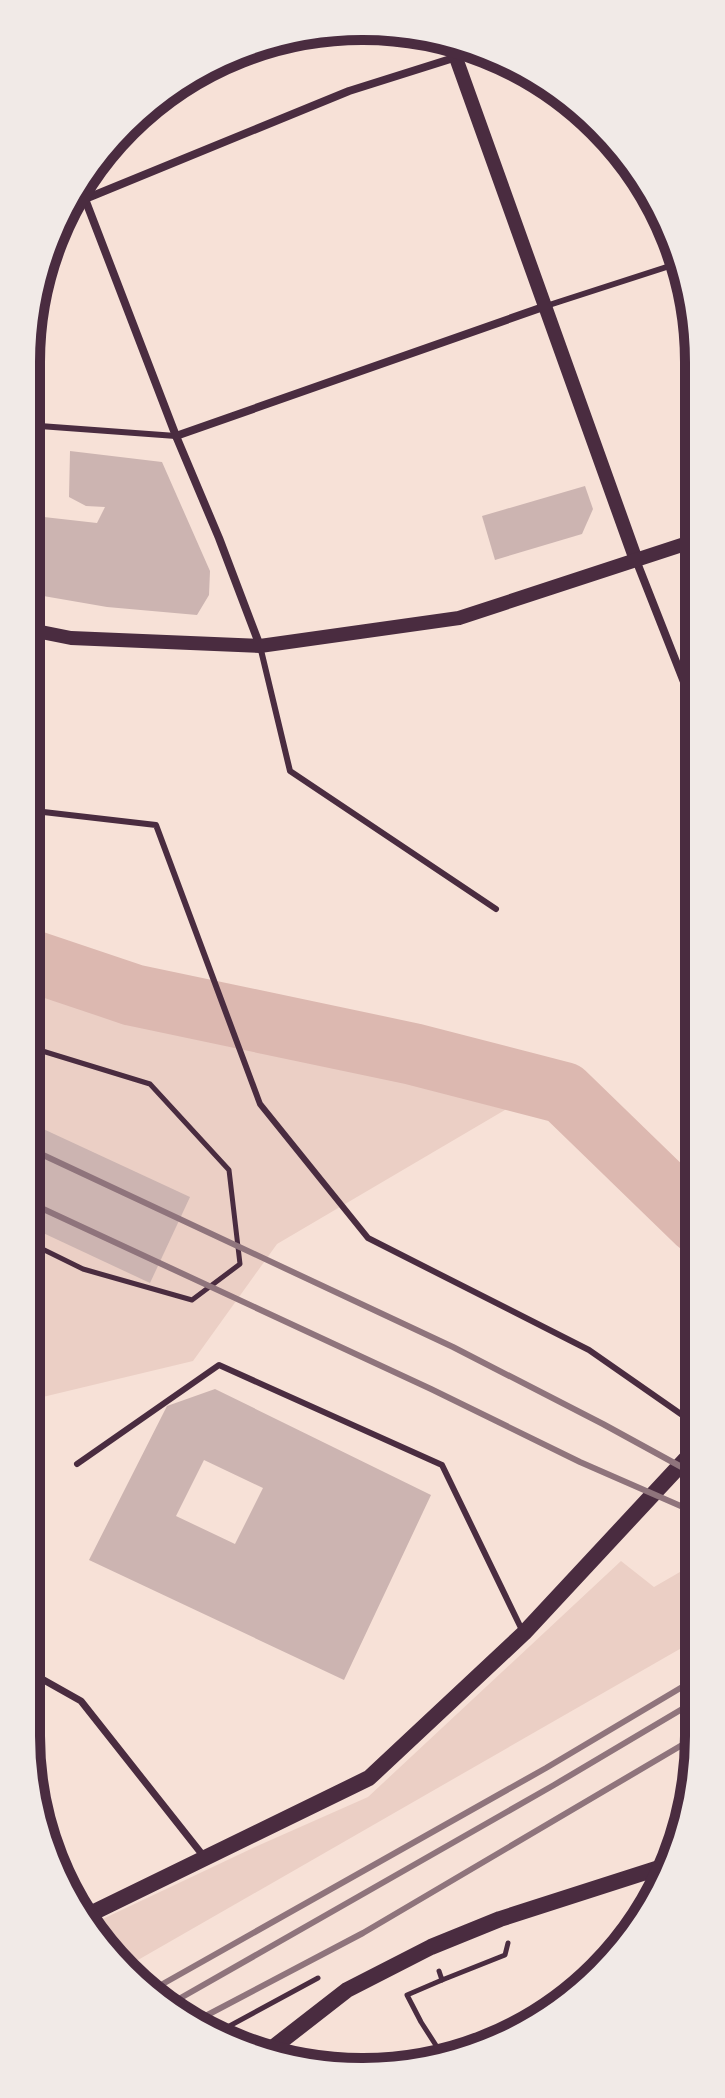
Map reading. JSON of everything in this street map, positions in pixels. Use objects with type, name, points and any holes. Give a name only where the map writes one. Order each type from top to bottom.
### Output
[{"type":"main road","points":[[93,1913],[369,1778],[524,1633],[685,1460]]},
{"type":"main road","points":[[275,2046],[347,1990],[431,1947],[500,1919],[656,1869]]},
{"type":"street","points":[[454,53],[636,560],[685,685]]},
{"type":"street","points":[[260,646],[85,199],[349,91],[462,56]]},
{"type":"street","points":[[176,436],[546,306]]},
{"type":"street","points":[[40,632],[71,638],[260,646],[459,618],[685,544]]},
{"type":"street","points":[[40,1678],[81,1701],[205,1858]]},
{"type":"lane","points":[[546,306],[670,266]]},
{"type":"lane","points":[[40,426],[176,436]]},
{"type":"lane","points":[[260,646],[290,771],[496,909]]},
{"type":"lane","points":[[40,812],[156,825],[260,1104],[368,1238],[589,1350],[685,1417]]},
{"type":"lane","points":[[77,1464],[219,1365],[442,1465],[524,1633]]},
{"type":"path","points":[[40,1050],[150,1084],[229,1170],[240,1264],[192,1300],[83,1269],[40,1248]]},
{"type":"path","points":[[431,1947],[442,1980]]},
{"type":"path","points":[[438,2049],[407,1995],[505,1955]]},
{"type":"shaded area","points":[[40,981],[192,1029],[522,1100],[277,1244],[193,1361],[40,1398]]},
{"type":"shaded area","points":[[621,1561],[654,1587],[685,1569],[685,1646],[133,1963],[99,1921],[368,1797]]},
{"type":"building","points":[[70,451],[162,462],[210,571],[209,595],[197,615],[107,607],[40,595],[40,517],[97,523],[105,507],[86,506],[69,497]]},
{"type":"building","points":[[585,486],[593,509],[582,534],[495,560],[482,516]]},
{"type":"building","points":[[40,1127],[190,1197],[150,1283],[40,1232]]},
{"type":"building","points":[[215,1389],[431,1495],[344,1680],[89,1560],[167,1406]],"holes":[[[204,1460],[263,1488],[235,1544],[176,1516]]]},
{"type":"waterway","points":[[40,964],[133,995],[413,1054],[564,1093],[685,1210]]},
{"type":"railway","points":[[40,1154],[453,1347],[685,1469]]},
{"type":"railway","points":[[40,1207],[431,1389],[580,1462],[685,1508]]},
{"type":"railway","points":[[160,1986],[546,1768],[685,1685]]},
{"type":"railway","points":[[177,2000],[685,1707]]},
{"type":"railway","points":[[204,2017],[363,1933],[685,1743]]}]
